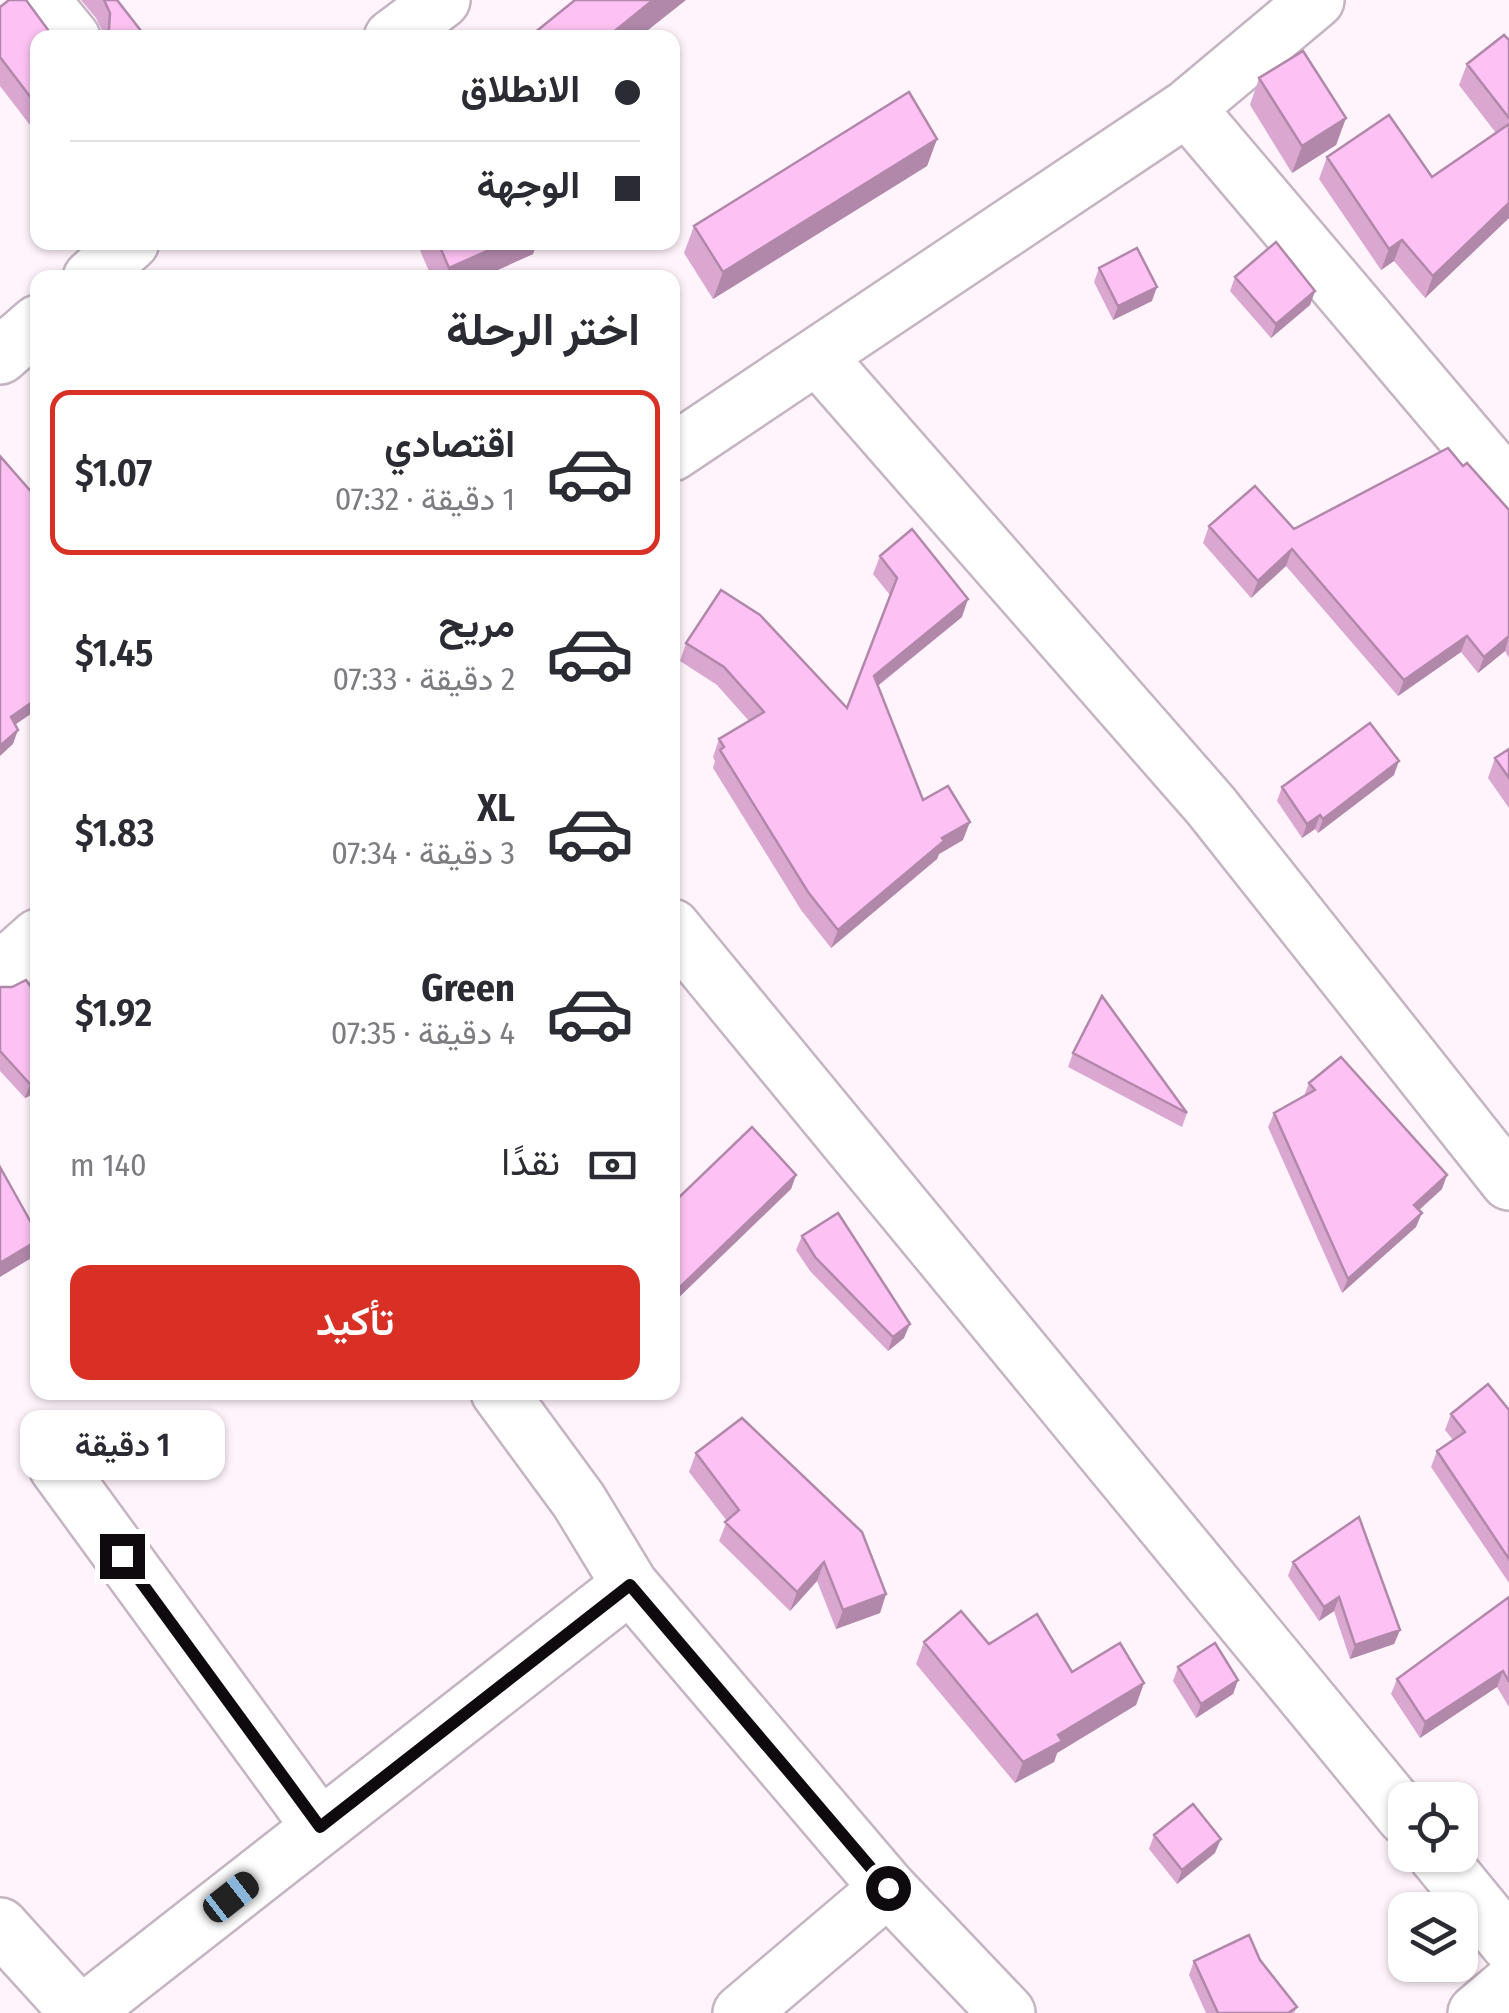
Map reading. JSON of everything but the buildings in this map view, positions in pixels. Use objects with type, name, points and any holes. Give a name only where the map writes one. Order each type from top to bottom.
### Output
[{"type":"street","points":[[40,0],[65,30]]},
{"type":"street","points":[[403,30],[442,0]]},
{"type":"street","points":[[680,448],[1188,108],[1289,8]]},
{"type":"street","points":[[1188,108],[1509,488]]},
{"type":"street","points":[[0,356],[30,330]]},
{"type":"street","points":[[817,356],[1211,806],[1509,1182]]},
{"type":"street","points":[[680,940],[1388,1796]]},
{"type":"street","points":[[0,971],[30,944]]},
{"type":"street","points":[[505,1400],[579,1501],[630,1585],[888,1888],[1007,2013]]},
{"type":"street","points":[[57,1467],[320,1827]]},
{"type":"street","points":[[0,1926],[81,2013],[630,1585]]},
{"type":"street","points":[[1450,1872],[1509,1944]]},
{"type":"street","points":[[742,2013],[888,1888]]},
{"type":"street","points":[[1476,2013],[1509,1985]]},
{"type":"route","points":[[122,1556],[320,1827],[630,1585],[888,1888]]}]
